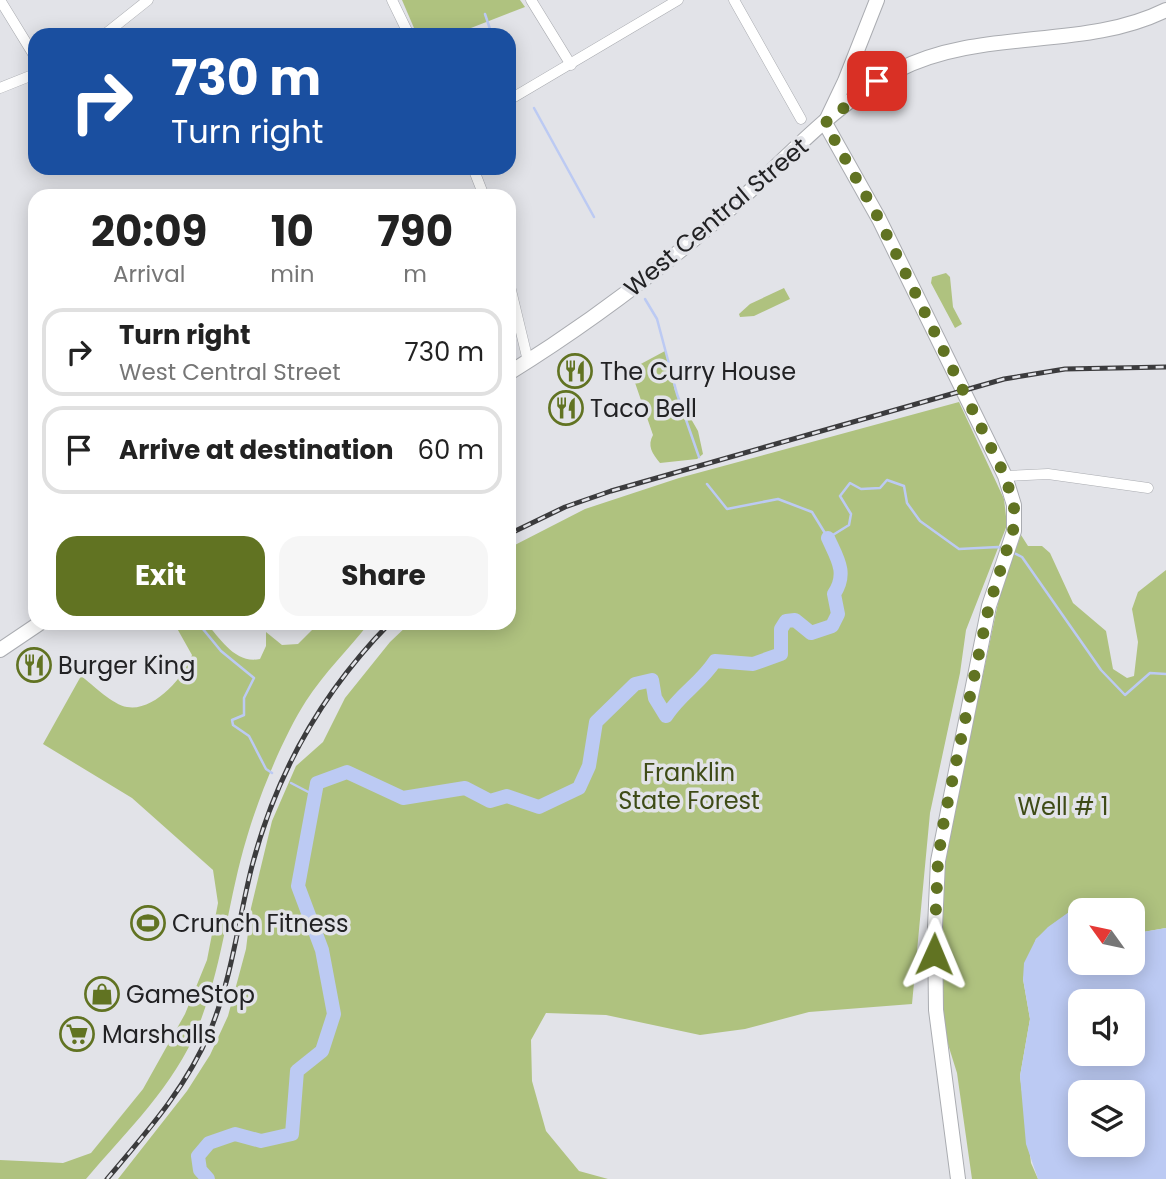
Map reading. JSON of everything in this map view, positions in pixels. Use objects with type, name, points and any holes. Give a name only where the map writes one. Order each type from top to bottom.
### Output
[{"type":"street","points":[[0,0],[28,46]]},
{"type":"street","points":[[113,28],[148,0]]},
{"type":"street","points":[[392,0],[406,28]]},
{"type":"street","points":[[531,0],[571,65]]},
{"type":"street","points":[[516,96],[678,0]]},
{"type":"street","points":[[734,0],[801,118]]},
{"type":"street","points":[[877,0],[855,59],[825,123],[879,219],[1005,476],[1015,516],[1008,549],[989,606],[938,860],[934,941],[936,1010],[958,1179]]},
{"type":"street","name":"West Central Street","points":[[516,368],[659,270],[825,123],[884,77],[920,59],[951,50],[1105,29],[1149,19],[1166,10]]},
{"type":"street","points":[[855,59],[863,73],[884,77]]},
{"type":"street","points":[[0,88],[28,77]]},
{"type":"street","points":[[516,311],[528,360]]},
{"type":"street","points":[[1005,476],[1048,474],[1148,488]]},
{"type":"street","points":[[0,638],[28,628]]},
{"type":"street","points":[[0,650],[30,630]]},
{"type":"green space","points":[[402,0],[520,0],[525,7],[471,28],[414,28]]},
{"type":"green space","points":[[946,273],[950,277],[953,307],[962,324],[955,328],[931,283],[932,277]]},
{"type":"green space","points":[[784,288],[790,299],[754,316],[740,317],[739,314],[750,304]]},
{"type":"green space","points":[[665,351],[675,391],[698,431],[703,454],[697,459],[660,463],[651,449],[653,435],[632,374],[637,366]]},
{"type":"green space","name":"Franklin State Forest","points":[[959,402],[1004,499],[1007,525],[966,630],[960,673],[930,813],[912,1004],[809,1012],[745,1029],[700,1035],[606,1015],[546,1013],[531,1040],[532,1081],[546,1131],[579,1171],[608,1179],[118,1179],[187,1091],[210,1055],[228,1016],[246,949],[251,908],[272,821],[296,766],[323,742],[345,698],[403,630],[516,630],[516,544],[585,509],[679,478]]},
{"type":"green space","name":"Well # 1","points":[[1021,535],[1028,546],[1042,546],[1050,553],[1073,603],[1106,631],[1113,669],[1127,678],[1134,676],[1138,642],[1132,609],[1138,592],[1166,570],[1166,928],[1145,932],[1145,898],[1068,898],[1068,913],[1036,939],[1023,979],[1030,1019],[1020,1076],[1031,1163],[1038,1179],[972,1179],[957,1073],[942,1025],[940,928],[945,856],[1002,584]]},
{"type":"green space","points":[[178,630],[212,630],[229,649],[251,660],[260,659],[266,646],[266,632],[282,645],[298,644],[312,630],[363,630],[306,701],[272,767],[240,860],[207,1004],[176,1069],[148,1107],[86,1179],[0,1179],[0,1160],[63,1163],[91,1153],[143,1089],[185,1014],[207,960],[218,903],[213,870],[132,798],[43,744],[81,676],[109,699],[127,707],[137,707],[166,692],[182,674],[192,655]]},
{"type":"water","points":[[1068,913],[1068,975],[1145,975],[1145,932],[1166,928],[1166,1179],[1038,1179],[1026,1144],[1020,1076],[1030,1019],[1023,979],[1024,963],[1036,939]]},
{"type":"waterway","points":[[485,14],[490,28]]},
{"type":"waterway","points":[[534,108],[594,217]]},
{"type":"waterway","points":[[645,299],[657,319],[677,394],[699,457]]},
{"type":"waterway","points":[[707,484],[727,509],[778,499],[812,512],[828,538],[849,525],[851,514],[840,496],[850,483],[861,489],[880,488],[887,480],[904,486],[907,503],[920,521],[959,549],[1004,549]]},
{"type":"waterway","points":[[208,1179],[200,1170],[198,1156],[209,1143],[235,1134],[261,1141],[292,1134],[297,1071],[322,1051],[334,1014],[322,950],[298,886],[317,783],[347,772],[403,798],[465,788],[490,801],[507,796],[539,807],[579,788],[589,766],[596,722],[635,684],[652,680],[655,698],[666,716],[715,661],[753,664],[781,654],[781,629],[786,621],[795,620],[811,633],[832,626],[838,614],[834,594],[841,572],[828,538]]},
{"type":"waterway","points":[[1014,553],[1022,557],[1101,670],[1125,695],[1150,673],[1166,674]]},
{"type":"waterway","points":[[204,630],[221,651],[254,678],[244,698],[244,715],[232,720],[233,725],[249,736],[266,769],[272,773]]},
{"type":"waterway","points":[[291,783],[314,795]]},
{"type":"railway","points":[[516,531],[565,507],[611,491],[1004,379],[1065,369],[1166,367]]},
{"type":"railway","points":[[107,1179],[164,1109],[201,1052],[224,991],[252,866],[274,799],[323,706],[384,630]]},
{"type":"place","name":"The Curry House","points":[[575,371]]},
{"type":"place","name":"Taco Bell","points":[[566,408]]},
{"type":"place","name":"Burger King","points":[[34,665]]},
{"type":"place","name":"Crunch Fitness","points":[[148,923]]},
{"type":"place","name":"GameStop","points":[[102,994]]},
{"type":"place","name":"Marshalls","points":[[77,1034]]},
{"type":"route","points":[[877,81],[825,123],[879,219],[1005,476],[1014,501],[1015,516],[1012,537],[989,606],[965,732],[944,820],[938,860],[934,954]]}]
